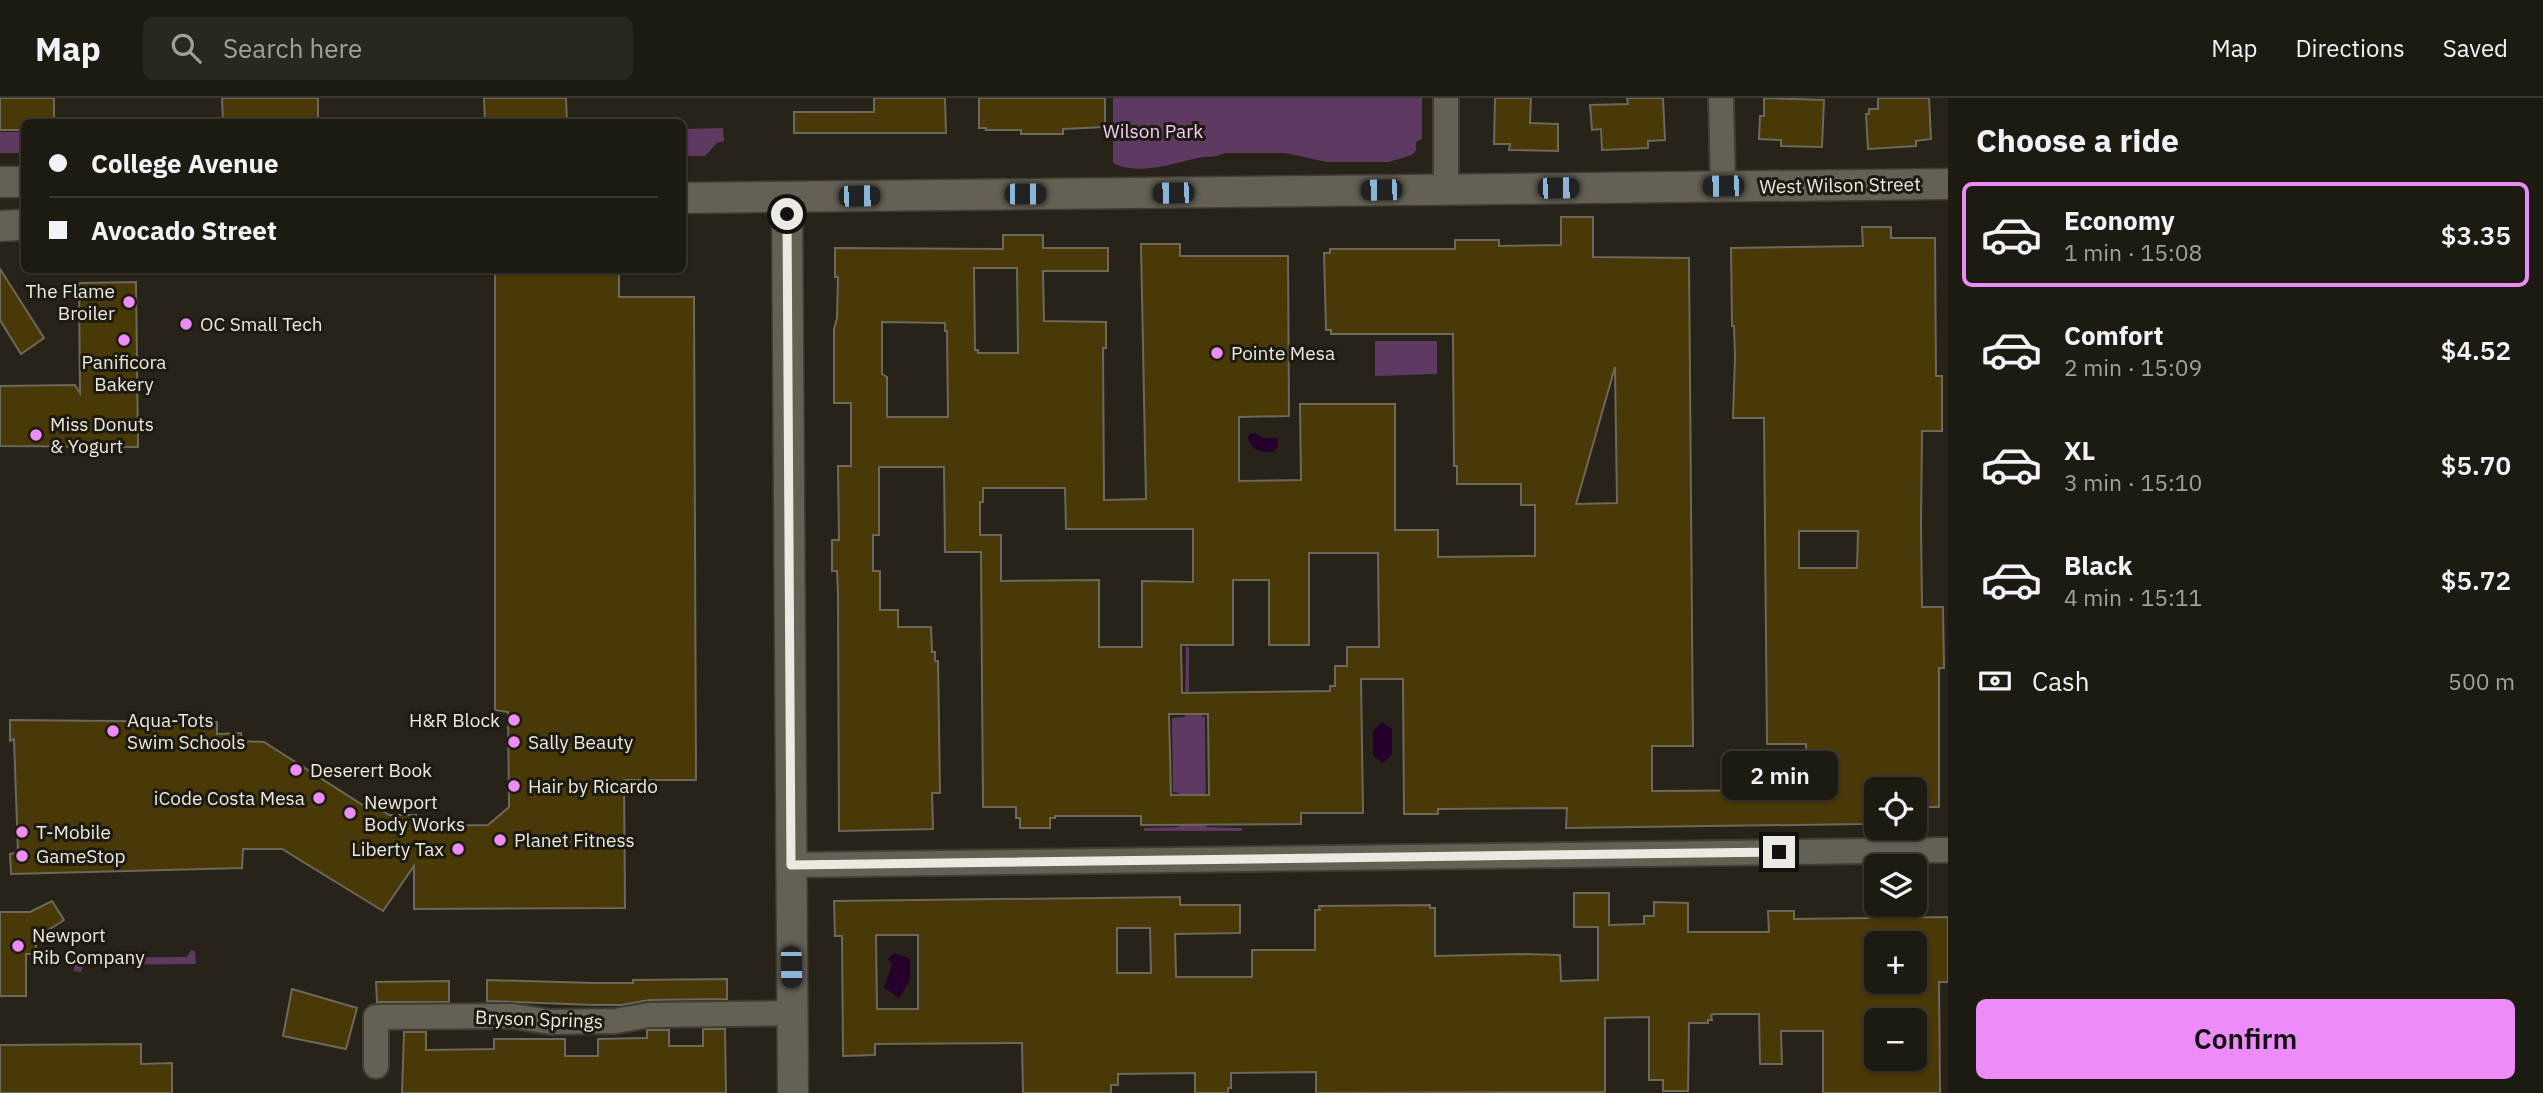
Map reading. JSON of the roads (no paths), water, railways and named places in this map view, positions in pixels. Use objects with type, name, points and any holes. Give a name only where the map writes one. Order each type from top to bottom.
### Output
[{"type":"street","points":[[1446,98],[1446,189]]},
{"type":"street","points":[[1721,98],[1723,186]]},
{"type":"street","points":[[0,182],[21,182]]},
{"type":"street","name":"West Wilson Street","points":[[686,198],[1948,184]]},
{"type":"street","points":[[787,197],[793,1093]]},
{"type":"street","points":[[0,226],[21,225]]},
{"type":"street","points":[[791,865],[1948,850]]},
{"type":"street","name":"Bryson Springs","points":[[376,1066],[376,1017],[512,1016],[551,1022],[616,1021],[649,1015],[792,1013]]},
{"type":"place","name":"The Flame Broiler","points":[[129,302]]},
{"type":"place","name":"OC Small Tech","points":[[186,324]]},
{"type":"place","name":"Panificora Bakery","points":[[124,340]]},
{"type":"place","name":"Pointe Mesa","points":[[1217,353]]},
{"type":"place","name":"Miss Donuts & Yogurt","points":[[36,435]]},
{"type":"place","name":"H&R Block","points":[[514,720]]},
{"type":"place","name":"Aqua-Tots Swim Schools","points":[[113,731]]},
{"type":"place","name":"Sally Beauty","points":[[514,742]]},
{"type":"place","name":"Deserert Book","points":[[296,770]]},
{"type":"place","name":"Hair by Ricardo","points":[[514,786]]},
{"type":"place","name":"iCode Costa Mesa","points":[[319,798]]},
{"type":"place","name":"Newport Body Works","points":[[350,813]]},
{"type":"place","name":"T-Mobile","points":[[22,832]]},
{"type":"place","name":"Planet Fitness","points":[[500,840]]},
{"type":"place","name":"Liberty Tax","points":[[458,849]]},
{"type":"place","name":"GameStop","points":[[22,856]]},
{"type":"place","name":"Newport Rib Company","points":[[18,946]]},
{"type":"park label","name":"Wilson Park","points":[[1153,131]]}]
